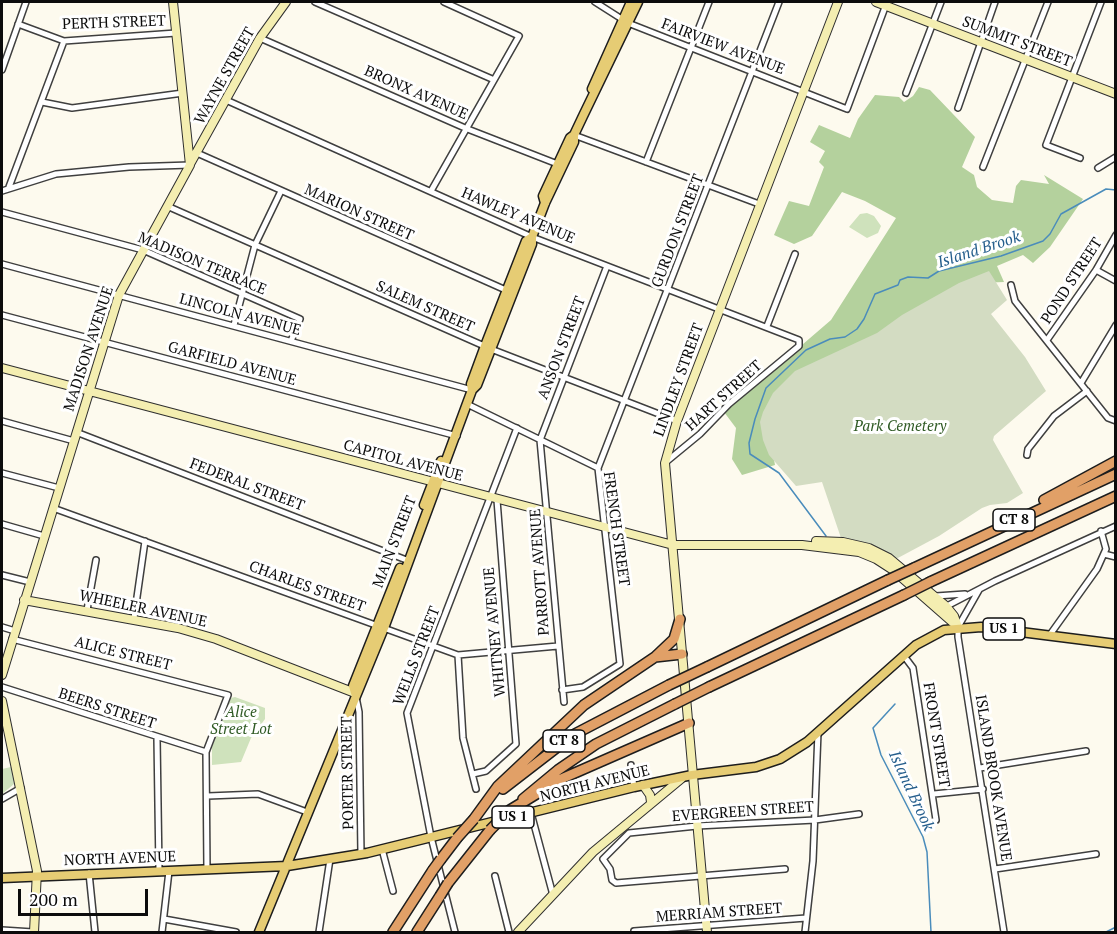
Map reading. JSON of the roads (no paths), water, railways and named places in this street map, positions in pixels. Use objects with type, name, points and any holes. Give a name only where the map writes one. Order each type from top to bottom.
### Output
[{"type":"highway","points":[[1017,518],[1041,501],[1116,461]]},
{"type":"highway","name":"CT 8","points":[[391,933],[441,859],[474,819],[510,783],[560,744],[601,719],[669,685],[1017,518],[1116,474]]},
{"type":"highway","name":"CT 8","points":[[417,933],[448,883],[490,830],[546,779],[583,752],[709,687],[1116,496]]},
{"type":"highway","points":[[474,819],[498,786],[578,710],[655,657],[675,639],[680,619]]},
{"type":"highway","points":[[655,657],[682,654]]},
{"type":"highway","points":[[510,810],[561,779],[689,723]]},
{"type":"main road","points":[[173,2],[190,165]]},
{"type":"main road","name":"WAYNE STREET","points":[[190,165],[260,38],[286,2]]},
{"type":"main road","name":"MAIN STREET","points":[[259,933],[355,693],[353,686],[381,626],[472,390],[477,385],[488,347],[532,244],[532,237],[545,203],[543,196],[560,166],[570,138],[574,135],[582,116],[581,113],[625,22],[631,2]]},
{"type":"main road","name":"MAIN STREET","points":[[625,22],[638,2]]},
{"type":"main road","name":"LINDLEY STREET","points":[[706,929],[665,463],[677,421],[802,90],[838,2]]},
{"type":"main road","name":"SUMMIT STREET","points":[[876,2],[886,3],[1116,94]]},
{"type":"main road","name":"MADISON AVENUE","points":[[2,675],[119,295],[190,165]]},
{"type":"main road","name":"CAPITOL AVENUE","points":[[2,368],[673,545],[802,545],[839,548],[876,559],[893,570],[954,616],[958,627]]},
{"type":"main road","name":"CAPITOL AVENUE","points":[[802,545],[812,541],[843,542],[869,548],[890,558],[932,595],[942,609]]},
{"type":"main road","name":"WHEELER AVENUE","points":[[24,600],[134,618],[216,639],[355,693]]},
{"type":"main road","name":"NORTH AVENUE","points":[[2,878],[287,866],[361,854],[639,786],[692,775],[764,765],[795,751],[904,656],[931,636],[958,627],[998,628],[1116,644]]},
{"type":"main road","points":[[2,701],[38,876],[34,933]]},
{"type":"main road","points":[[518,933],[593,852],[681,778]]},
{"type":"main road","points":[[639,786],[650,795],[651,802]]},
{"type":"street","points":[[2,70],[26,2]]},
{"type":"street","points":[[315,2],[492,79]]},
{"type":"street","points":[[431,191],[492,79],[519,36],[444,2]]},
{"type":"street","name":"FAIRVIEW AVENUE","points":[[595,2],[625,22],[847,109],[886,3]]},
{"type":"street","points":[[646,162],[709,2]]},
{"type":"street","name":"GURDON STREET","points":[[598,468],[779,2]]},
{"type":"street","points":[[906,93],[941,2]]},
{"type":"street","points":[[958,108],[979,41],[995,2]]},
{"type":"street","points":[[983,167],[1048,2]]},
{"type":"street","points":[[1080,158],[1046,145],[1101,2]]},
{"type":"street","name":"PERTH STREET","points":[[18,24],[64,40],[176,33]]},
{"type":"street","name":"BRONX AVENUE","points":[[260,38],[465,128],[560,166]]},
{"type":"street","points":[[9,187],[64,40]]},
{"type":"street","points":[[42,102],[72,108],[183,93]]},
{"type":"street","name":"HAWLEY AVENUE","points":[[226,100],[532,237],[767,326],[799,340],[799,346]]},
{"type":"street","points":[[574,135],[759,204]]},
{"type":"street","name":"MARION STREET","points":[[197,153],[510,292]]},
{"type":"street","points":[[1098,168],[1116,157]]},
{"type":"street","points":[[2,191],[9,187],[65,173],[129,167],[190,165]]},
{"type":"street","points":[[234,325],[255,245],[281,191]]},
{"type":"street","name":"SALEM STREET","points":[[167,206],[488,347],[677,421]]},
{"type":"street","name":"MADISON TERRACE","points":[[2,212],[143,250],[300,319],[291,341]]},
{"type":"street","name":"POND STREET","points":[[1047,340],[1096,270],[1116,235]]},
{"type":"street","points":[[767,326],[795,254]]},
{"type":"street","name":"LINCOLN AVENUE","points":[[2,264],[472,390]]},
{"type":"street","name":"ANSON STREET","points":[[540,440],[607,266]]},
{"type":"street","points":[[1096,270],[1116,281]]},
{"type":"street","points":[[1011,285],[1015,301],[1108,418],[1116,421]]},
{"type":"street","name":"GARFIELD AVENUE","points":[[2,315],[454,436]]},
{"type":"street","points":[[1081,383],[1116,325]]},
{"type":"street","name":"HART STREET","points":[[665,463],[700,434],[729,404],[799,346]]},
{"type":"street","points":[[1027,455],[1028,449],[1054,416],[1087,391]]},
{"type":"street","name":"FRENCH STREET","points":[[467,404],[598,468],[620,664],[583,687],[562,690]]},
{"type":"street","points":[[2,421],[74,441]]},
{"type":"street","name":"WELLS STREET","points":[[455,933],[431,837],[407,713],[485,512],[494,499],[517,428]]},
{"type":"street","name":"FEDERAL STREET","points":[[76,432],[406,560]]},
{"type":"street","name":"PARROTT AVENUE","points":[[540,440],[564,702]]},
{"type":"street","points":[[2,473],[59,488]]},
{"type":"street","name":"WHITNEY AVENUE","points":[[473,774],[486,771],[516,744],[498,518],[494,499]]},
{"type":"street","name":"CHARLES STREET","points":[[53,508],[458,655],[558,646]]},
{"type":"street","points":[[485,512],[498,518]]},
{"type":"street","points":[[2,524],[44,536]]},
{"type":"street","points":[[942,609],[1116,525]]},
{"type":"street","points":[[1049,636],[1097,569],[1106,545],[1101,531]]},
{"type":"street","points":[[134,618],[145,541]]},
{"type":"street","points":[[1104,554],[1116,557]]},
{"type":"street","points":[[87,610],[96,560]]},
{"type":"street","points":[[2,575],[30,582]]},
{"type":"street","points":[[932,595],[951,597],[978,590]]},
{"type":"street","points":[[958,627],[978,590]]},
{"type":"street","name":"ALICE STREET","points":[[2,627],[13,635],[228,695],[206,752]]},
{"type":"street","name":"ISLAND BROOK AVENUE","points":[[958,627],[1004,933]]},
{"type":"street","points":[[458,655],[464,738],[476,789]]},
{"type":"street","name":"FRONT STREET","points":[[904,656],[913,668],[934,794],[936,820]]},
{"type":"street","name":"BEERS STREET","points":[[2,687],[206,752]]},
{"type":"street","name":"PORTER STREET","points":[[355,693],[359,712],[361,854]]},
{"type":"street","points":[[805,933],[815,820],[818,732]]},
{"type":"street","points":[[157,738],[159,871]]},
{"type":"street","points":[[980,768],[1086,751]]},
{"type":"street","points":[[206,752],[207,870]]},
{"type":"street","points":[[631,765],[639,786]]},
{"type":"street","points":[[2,799],[21,788]]},
{"type":"street","points":[[934,794],[983,789]]},
{"type":"street","points":[[208,796],[258,794],[307,812]]},
{"type":"street","points":[[531,813],[553,895]]},
{"type":"street","name":"EVERGREEN STREET","points":[[701,876],[613,882],[603,858],[629,833],[697,826],[815,820],[859,814]]},
{"type":"street","points":[[382,849],[393,891]]},
{"type":"street","points":[[994,869],[1096,854]]},
{"type":"street","points":[[319,933],[330,859]]},
{"type":"street","points":[[701,876],[785,869]]},
{"type":"street","points":[[162,933],[170,871]]},
{"type":"street","points":[[89,873],[95,933]]},
{"type":"street","points":[[495,876],[509,933]]},
{"type":"street","name":"MERRIAM STREET","points":[[634,931],[706,929],[806,918]]},
{"type":"street","points":[[164,919],[236,933]]},
{"type":"street","points":[[2,930],[34,933]]},
{"type":"waterway","name":"Island Brook","points":[[826,536],[779,473],[750,454],[749,443],[766,388],[806,350],[830,339],[845,337],[857,329],[875,294],[898,285],[900,280],[908,277],[928,278],[939,271],[1001,256],[1043,241],[1050,234],[1061,214],[1106,189],[1116,190]]},
{"type":"waterway","name":"Island Brook","points":[[895,704],[873,728],[881,755],[923,837],[927,852],[931,932]]},
{"type":"waterway","points":[[1106,932],[1116,927]]},
{"type":"park label","name":"Park Cemetery","points":[[900,427]]},
{"type":"park label","name":"Alice Street Lot","points":[[241,722]]}]
